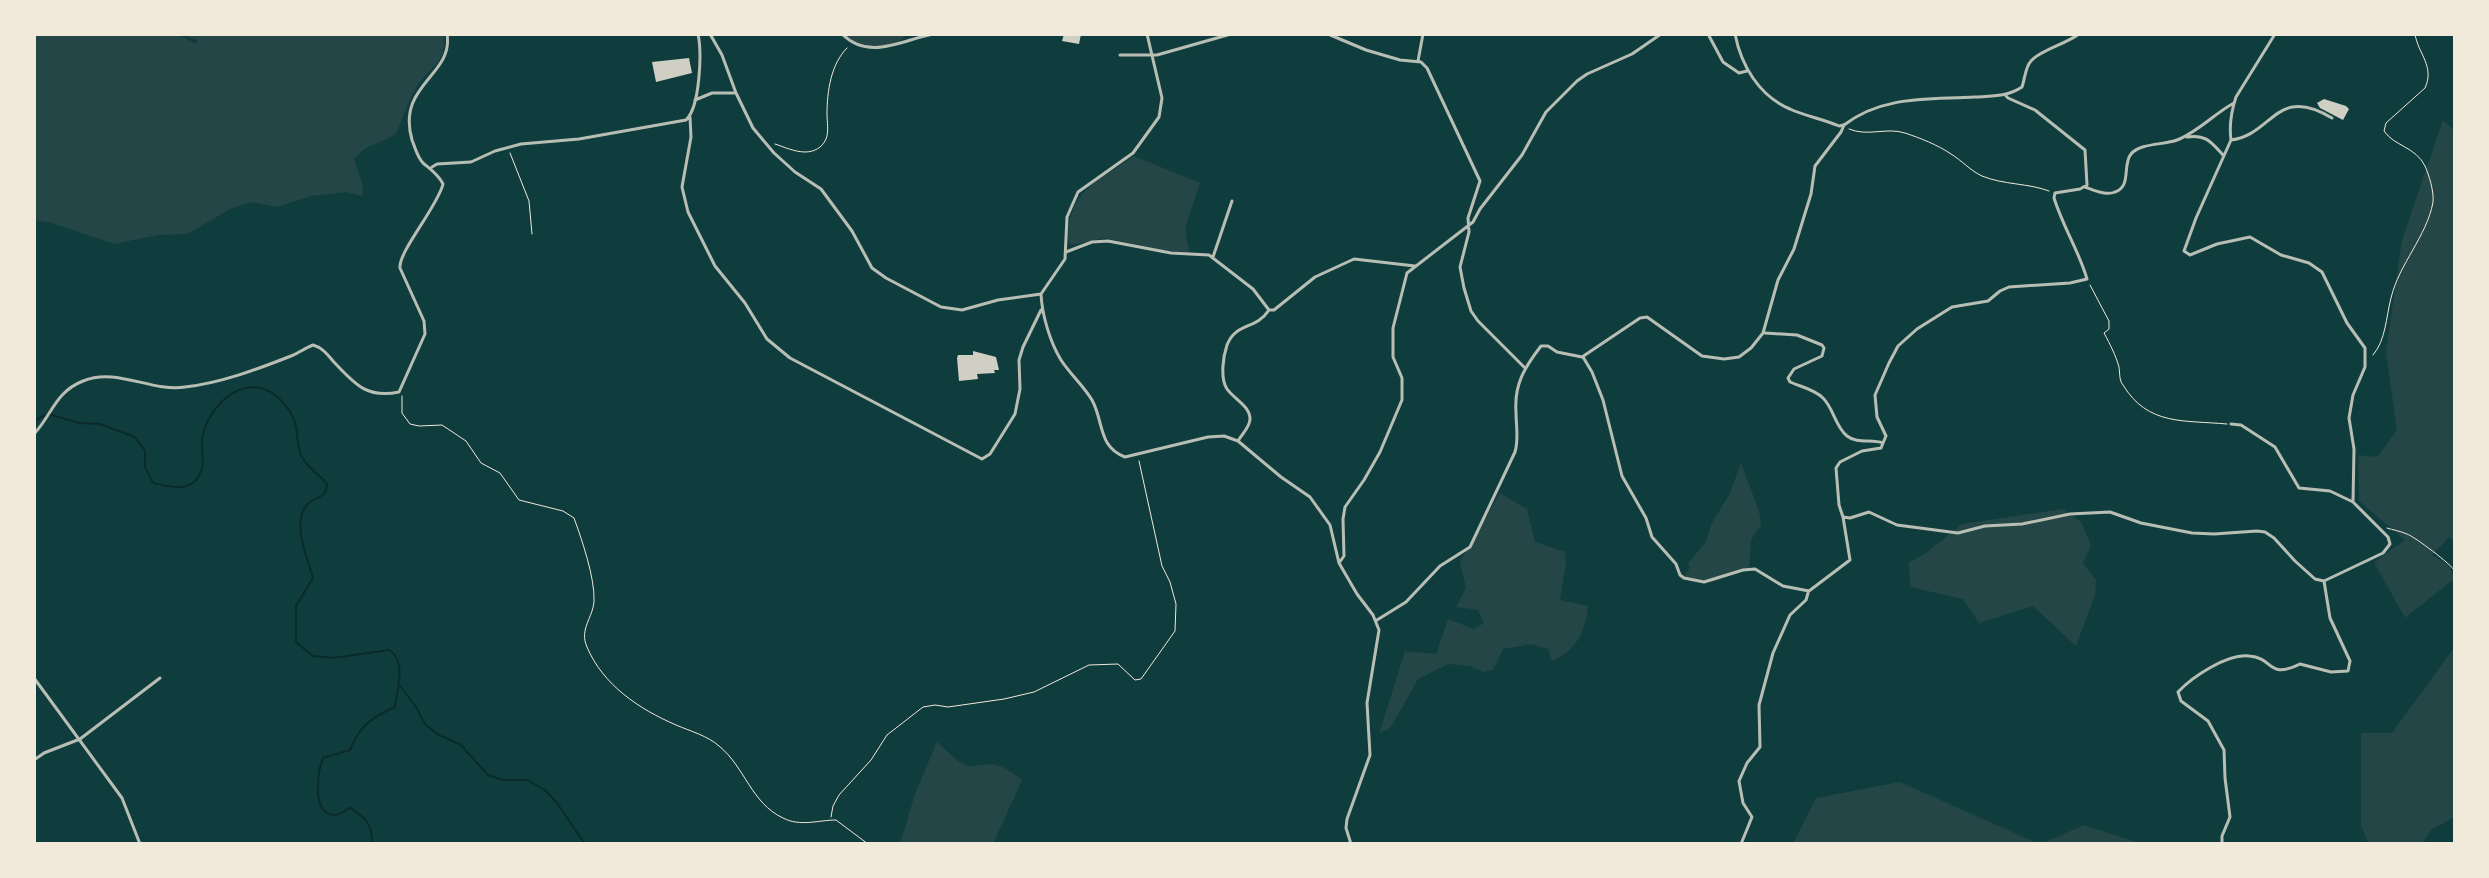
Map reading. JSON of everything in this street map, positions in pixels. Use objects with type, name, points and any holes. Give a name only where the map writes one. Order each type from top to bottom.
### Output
[{"type":"street","points":[[34,434],[55,402],[74,385],[96,377],[115,376],[154,387],[185,387],[262,367],[313,345],[323,350],[362,389],[385,394],[399,392],[425,334],[424,321],[400,268],[400,259],[441,191],[442,180],[418,155],[410,130],[410,114],[420,88],[446,57],[447,34]]},
{"type":"street","points":[[698,34],[701,52],[682,187],[688,212],[715,266],[745,303],[767,339],[790,358],[982,459],[990,454],[1015,414],[1020,389],[1019,360],[1041,310]]},
{"type":"street","points":[[710,34],[753,128],[763,142],[795,172],[821,189],[852,231],[872,268],[941,307],[962,310],[998,300],[1041,294]]},
{"type":"street","points":[[842,34],[853,44],[862,46],[894,46],[933,34]]},
{"type":"street","points":[[1147,34],[1162,98],[1159,117],[1133,153],[1078,192],[1067,217],[1066,252],[1062,267],[1041,294],[1041,310],[1058,354],[1091,398],[1113,453],[1125,457],[1162,446],[1224,436],[1238,441],[1310,497],[1330,525],[1339,563],[1377,620],[1379,630],[1367,703],[1370,755],[1347,819],[1346,828],[1351,844]]},
{"type":"street","points":[[1120,55],[1152,56],[1231,34]]},
{"type":"street","points":[[1328,34],[1395,59],[1418,61],[1427,68],[1479,176],[1480,184],[1468,218],[1469,227],[1460,267],[1471,311],[1524,368]]},
{"type":"street","points":[[1418,61],[1423,34]]},
{"type":"street","points":[[1339,563],[1344,556],[1345,507],[1380,452],[1402,400],[1402,378],[1393,357],[1393,328],[1407,273],[1469,227],[1483,203],[1514,166],[1553,104],[1587,74],[1632,54],[1661,34]]},
{"type":"street","points":[[1708,34],[1728,67],[1739,73],[1748,71]]},
{"type":"street","points":[[1735,34],[1741,59],[1768,95],[1783,106],[1839,126],[1868,109],[1910,100],[2006,96],[2022,87],[2027,67],[2034,58],[2079,34]]},
{"type":"street","points":[[2275,34],[2234,103],[2231,140],[2185,248],[2186,254],[2190,255],[2217,244],[2250,237],[2281,255],[2309,263],[2326,277],[2347,323],[2365,348],[2366,357],[2349,409],[2354,449],[2353,502]]},
{"type":"street","points":[[695,100],[712,93],[736,93]]},
{"type":"street","points":[[2006,96],[2035,110],[2083,146],[2087,158],[2088,181],[2085,187]]},
{"type":"street","points":[[2179,139],[2234,103]]},
{"type":"street","points":[[2231,140],[2248,135],[2287,109],[2308,107],[2332,118]]},
{"type":"street","points":[[432,167],[471,162],[508,147],[608,134],[680,122],[690,117]]},
{"type":"street","points":[[1377,620],[1406,602],[1440,566],[1470,547],[1517,446],[1516,392],[1524,368],[1544,346],[1582,357],[1640,318],[1647,317],[1702,356],[1739,357],[1751,348],[1763,333],[1778,280],[1798,237],[1811,194],[1815,166],[1844,125]]},
{"type":"street","points":[[1741,844],[1752,817],[1743,803],[1739,781],[1747,763],[1760,747],[1762,692],[1790,615],[1806,600],[1809,591],[1850,560],[1839,505],[1836,468],[1851,456],[1881,448],[1886,436],[1877,417],[1875,395],[1898,346],[1917,329],[1952,307],[1988,301],[2009,287],[2087,279],[2084,266],[2064,229],[2055,193],[2085,187],[2108,193],[2118,191],[2124,183],[2128,159],[2133,152],[2179,139],[2204,137],[2224,156]]},
{"type":"street","points":[[1213,257],[1232,201]]},
{"type":"street","points":[[1066,252],[1092,242],[1108,241],[1152,251],[1213,257],[1253,289],[1269,310]]},
{"type":"street","points":[[1238,441],[1250,423],[1250,416],[1226,388],[1223,377],[1225,351],[1233,334],[1240,328],[1258,323],[1269,310],[1274,310],[1315,277],[1354,259],[1415,266]]},
{"type":"street","points":[[1763,333],[1797,335],[1822,345],[1822,356],[1794,369],[1788,378],[1790,382],[1808,388],[1823,398],[1847,437],[1883,443]]},
{"type":"street","points":[[1582,357],[1599,386],[1622,476],[1646,518],[1652,537],[1676,564],[1680,575],[1712,582],[1743,570],[1755,569],[1783,586],[1809,591]]},
{"type":"street","points":[[1843,517],[1869,512],[1897,525],[1958,533],[2070,514],[2110,512],[2153,526],[2192,533],[2265,532],[2315,579],[2324,581],[2387,550],[2390,540],[2353,502],[2330,491],[2299,488],[2275,447],[2241,425],[2231,424]]},
{"type":"street","points":[[2222,844],[2230,817],[2224,750],[2208,721],[2181,701],[2178,692],[2201,673],[2246,655],[2258,658],[2278,671],[2285,672],[2300,664],[2331,672],[2348,671],[2350,661],[2330,618],[2324,581]]},
{"type":"street","points":[[34,678],[122,798],[140,844]]},
{"type":"street","points":[[34,760],[80,739],[160,678]]},
{"type":"path","points":[[2366,357],[2376,353],[2382,339],[2391,296],[2422,231],[2433,199],[2425,166],[2416,152],[2384,131],[2386,123],[2428,83],[2428,64],[2415,34]]},
{"type":"path","points":[[763,142],[803,152],[817,150],[823,144],[827,134],[833,69],[841,54],[853,44]]},
{"type":"path","points":[[1844,125],[1856,132],[1893,130],[1906,133],[1947,151],[1978,174],[2011,184],[2038,186],[2055,193]]},
{"type":"path","points":[[508,147],[529,201],[532,234]]},
{"type":"path","points":[[2087,279],[2109,321],[2109,329],[2104,333],[2118,363],[2120,380],[2136,405],[2168,419],[2231,424]]},
{"type":"path","points":[[399,392],[402,396],[402,413],[410,424],[445,427],[466,441],[485,466],[500,473],[519,500],[563,511],[574,518],[593,591],[585,642],[604,678],[643,708],[719,745],[767,809],[794,822],[836,820],[868,844]]},
{"type":"path","points":[[831,819],[835,801],[871,760],[887,735],[923,707],[948,707],[1020,695],[1053,684],[1093,664],[1118,664],[1135,680],[1141,679],[1175,631],[1177,611],[1170,582],[1162,566],[1138,454]]},
{"type":"path","points":[[2377,526],[2413,537],[2449,562],[2455,571]]},
{"type":"shaded area","points":[[34,34],[177,34],[196,44],[198,41],[182,34],[202,34],[201,37],[203,34],[443,34],[444,44],[440,58],[413,94],[395,135],[364,149],[354,159],[363,196],[346,192],[311,196],[277,207],[252,202],[232,208],[187,234],[158,235],[114,244],[34,220]]},
{"type":"shaded area","points":[[842,34],[907,34],[894,46],[866,46]]},
{"type":"shaded area","points":[[2443,120],[2455,131],[2455,541],[2449,537],[2432,555],[2448,565],[2455,578],[2405,618],[2374,562],[2405,540],[2359,501],[2358,455],[2377,457],[2397,430],[2386,352],[2402,240]]},
{"type":"shaded area","points":[[1134,156],[1200,183],[1185,228],[1189,252],[1161,250],[1105,238],[1070,245],[1069,223],[1079,198],[1095,182]]},
{"type":"shaded area","points":[[1741,463],[1761,525],[1751,540],[1749,569],[1712,582],[1684,578],[1690,567],[1688,563],[1706,542]]},
{"type":"shaded area","points":[[1500,493],[1527,509],[1535,542],[1565,552],[1560,600],[1588,606],[1582,632],[1574,646],[1552,661],[1548,649],[1531,644],[1503,649],[1493,670],[1484,672],[1470,666],[1448,664],[1418,679],[1391,727],[1379,734],[1405,651],[1436,654],[1448,619],[1474,629],[1484,623],[1478,610],[1456,607],[1466,588],[1460,562]]},
{"type":"shaded area","points":[[2063,509],[2081,522],[2091,545],[2083,563],[2096,580],[2095,595],[2076,646],[2033,606],[1979,623],[1963,599],[1910,587],[1909,562],[1925,554],[1962,524]]},
{"type":"shaded area","points":[[2455,641],[2455,817],[2432,829],[2422,844],[2369,844],[2361,826],[2361,733],[2392,733],[2453,649]]},
{"type":"shaded area","points":[[937,742],[958,761],[970,767],[986,764],[998,766],[1022,780],[993,844],[900,844],[915,794]]},
{"type":"shaded area","points":[[1900,782],[2039,844],[1793,844],[1816,798]]},
{"type":"shaded area","points":[[2084,825],[2142,844],[2041,844]]},
{"type":"building","points":[[1064,34],[1081,34],[1079,44],[1062,41]]},
{"type":"building","points":[[689,58],[692,73],[656,82],[652,62]]},
{"type":"building","points":[[2324,99],[2349,109],[2343,120],[2320,108],[2317,103]]},
{"type":"building","points":[[973,351],[996,357],[999,370],[977,374],[978,379],[959,381],[958,355],[973,355]]},
{"type":"waterway","points":[[34,422],[52,415],[79,423],[100,424],[135,437],[145,451],[145,467],[153,483],[178,487],[190,485],[199,476],[203,434],[208,420],[226,398],[249,387],[261,388],[274,394],[285,405],[294,419],[302,457],[327,484],[322,495],[307,505],[300,521],[302,541],[313,578],[296,606],[296,642],[313,656],[333,658],[389,650],[398,661],[399,684],[395,707],[367,723],[350,750],[323,758],[319,772],[321,807],[333,815],[350,808],[360,814],[367,822],[372,844]]},
{"type":"waterway","points":[[398,683],[425,724],[437,734],[461,745],[488,775],[503,780],[527,780],[545,790],[585,844]]}]
